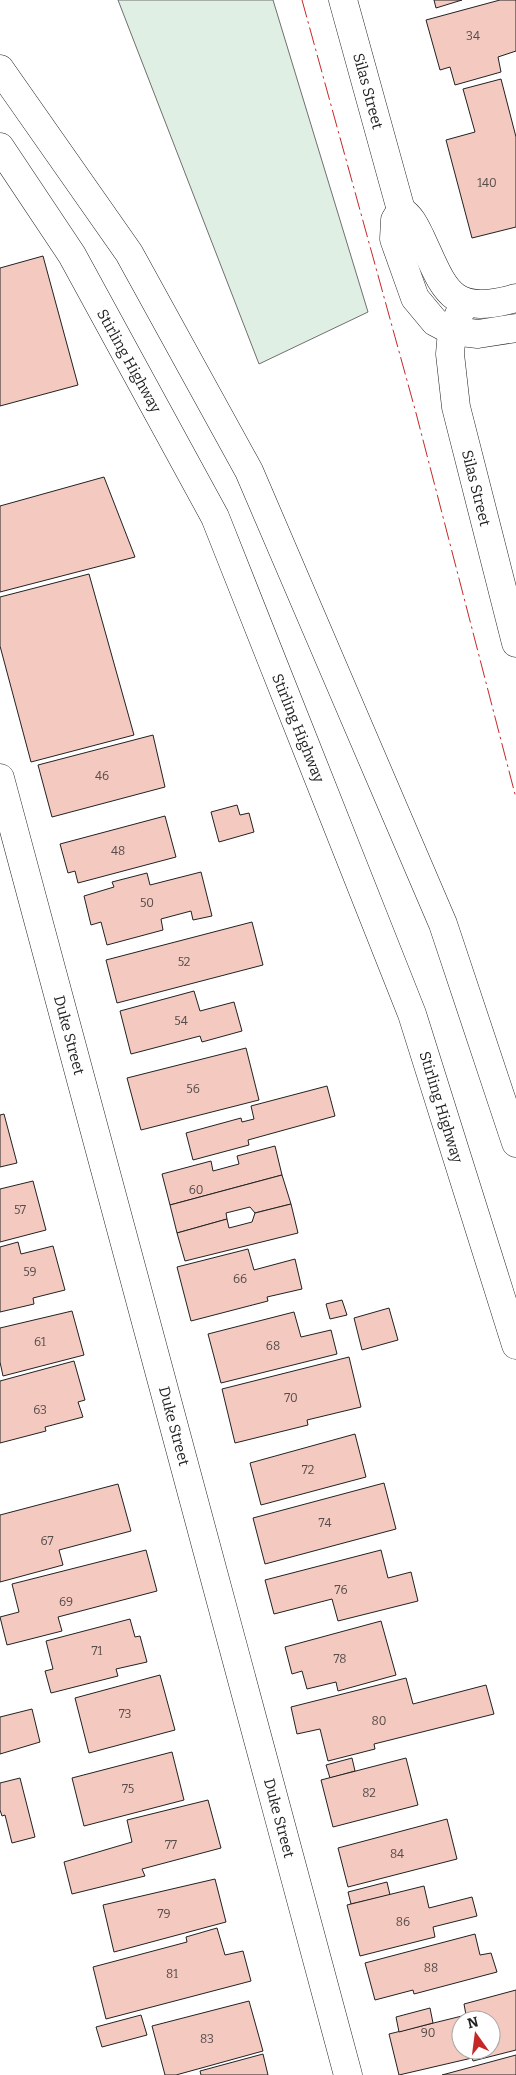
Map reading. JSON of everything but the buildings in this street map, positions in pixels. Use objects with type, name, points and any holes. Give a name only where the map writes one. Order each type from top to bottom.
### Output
[{"type":"main road","name":"Silas Street","points":[[343,0],[401,210],[411,217],[439,279],[452,294],[464,303],[452,331],[450,370],[456,407],[516,643]]},
{"type":"main road","points":[[0,69],[129,252],[249,471],[443,924],[516,1143]]},
{"type":"main road","name":"Stirling Highway","points":[[0,147],[72,255],[215,517],[412,1014],[516,1345]]},
{"type":"main road","points":[[401,210],[396,220],[394,239],[415,298],[435,322],[452,331],[478,334],[516,328]]},
{"type":"main road","points":[[464,303],[483,305],[516,298]]},
{"type":"main road","name":"Duke Street","points":[[0,778],[348,2075]]},
{"type":"green space","points":[[118,0],[273,0],[368,312],[259,364]]},
{"type":"power","points":[[302,0],[416,413],[516,798]]}]
